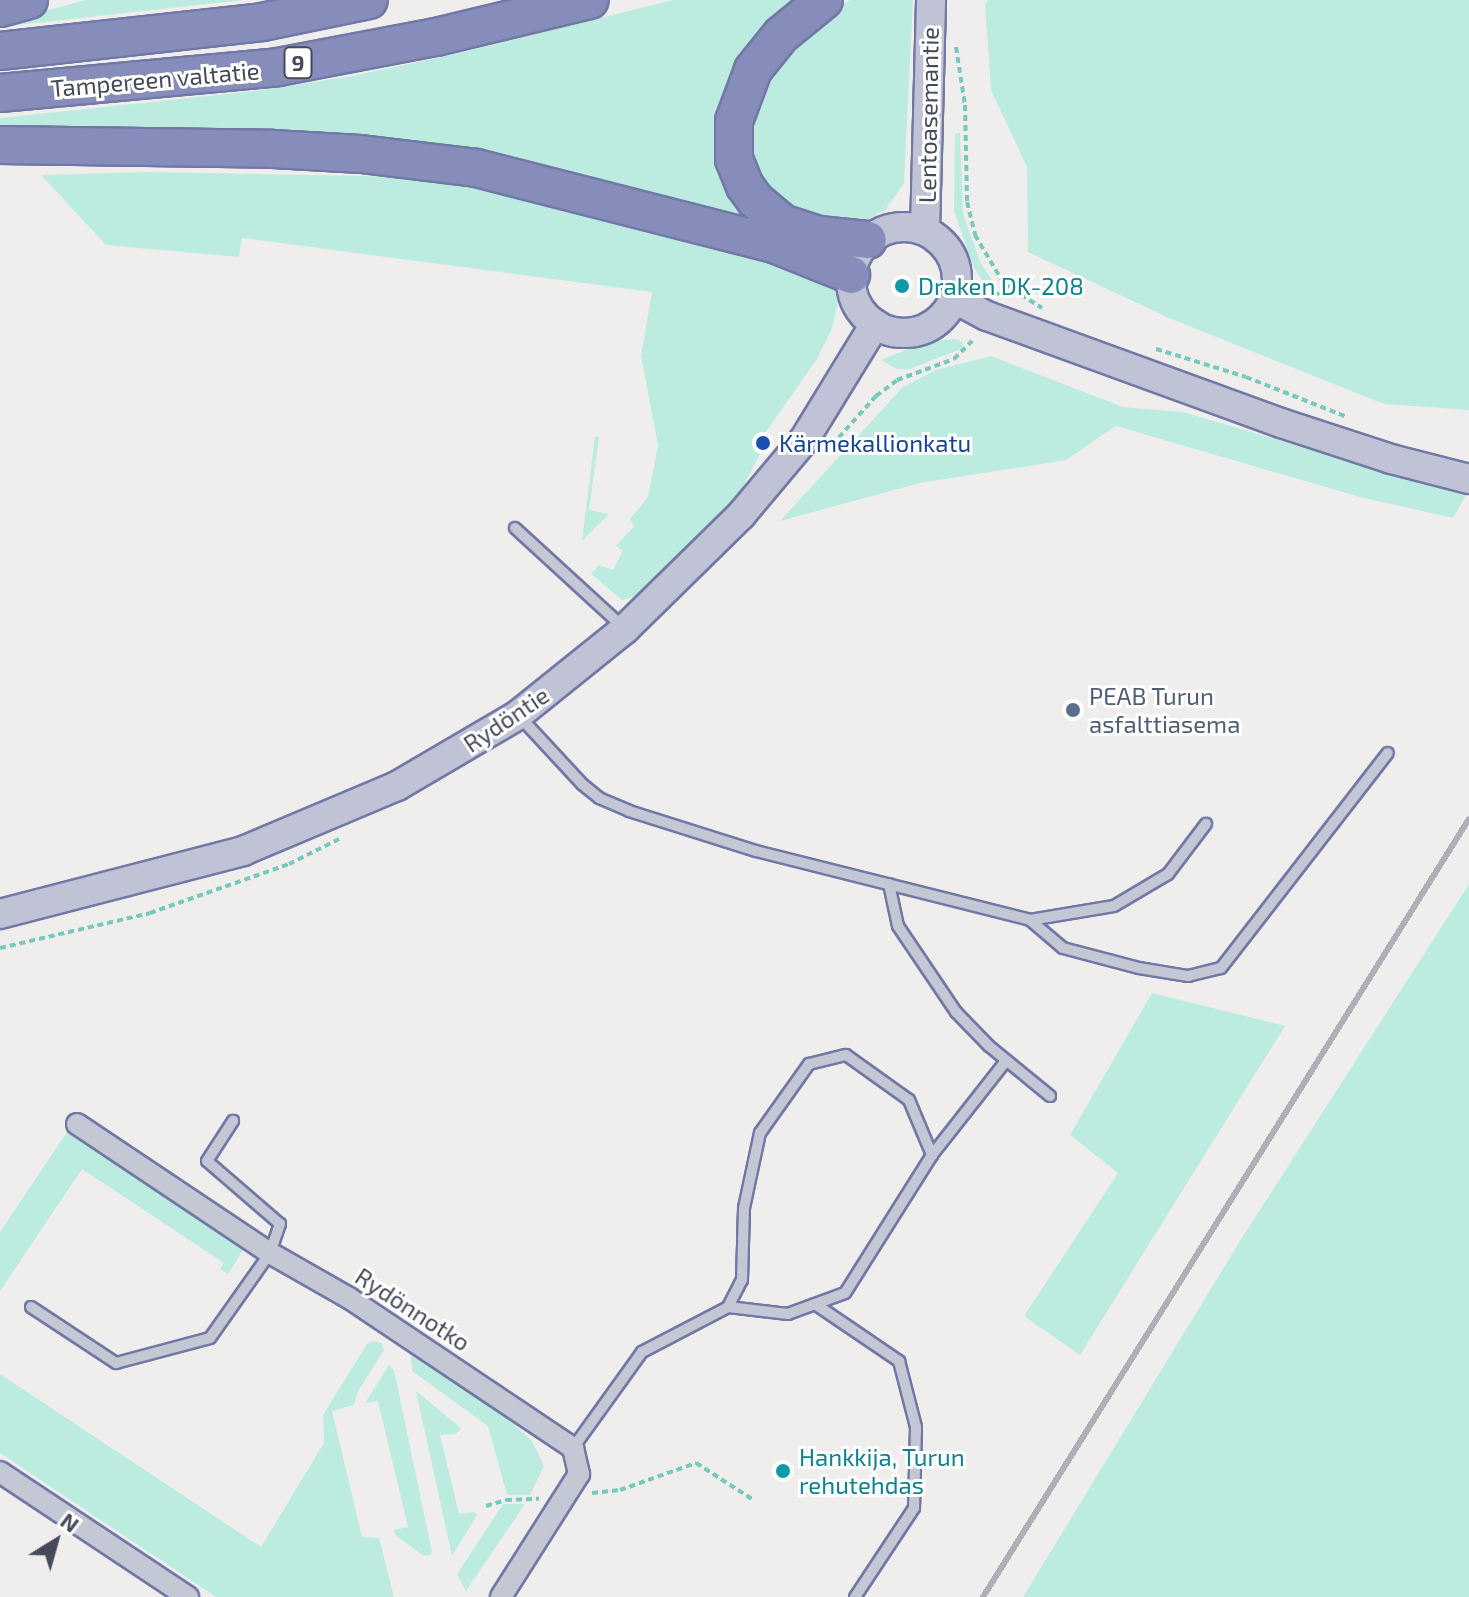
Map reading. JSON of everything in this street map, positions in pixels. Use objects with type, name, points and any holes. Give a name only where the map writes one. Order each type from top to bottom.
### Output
[{"type":"highway","points":[[0,8],[29,0]]},
{"type":"highway","name":"Tampereen valtatie","points":[[0,51],[262,22],[369,0]]},
{"type":"highway","name":"Tampereen valtatie","points":[[0,93],[278,67],[436,37],[590,0]]},
{"type":"highway","points":[[824,0],[781,35],[753,70],[734,121],[734,159],[745,186],[767,213],[782,223],[819,235],[868,240]]},
{"type":"highway","points":[[0,145],[273,149],[361,154],[476,168],[774,244],[851,275]]},
{"type":"street","name":"Lentoasemantie","points":[[925,231],[930,9]]},
{"type":"street","points":[[908,227],[925,231],[938,239],[955,264],[957,281],[953,298],[937,321],[924,329],[896,332],[875,324],[854,298],[853,264],[868,240],[890,228],[908,227]]},
{"type":"street","points":[[953,298],[987,316],[1295,427],[1391,459],[1469,479]]},
{"type":"street","name":"Rydöntie","points":[[0,914],[243,851],[397,786],[518,715],[625,629],[771,482],[804,440],[875,324]]},
{"type":"street","name":"Rydönnotko","points":[[77,1124],[270,1253],[349,1298],[573,1448]]},
{"type":"street","points":[[501,1597],[579,1474],[573,1448]]},
{"type":"street","points":[[0,1472],[188,1597]]},
{"type":"lane","points":[[515,528],[625,629]]},
{"type":"lane","points":[[518,715],[599,798],[629,811],[756,851],[1030,920],[1114,906],[1168,874],[1206,824]]},
{"type":"lane","points":[[1030,920],[1063,948],[1139,968],[1188,976],[1221,968],[1388,753]]},
{"type":"lane","points":[[889,884],[898,926],[956,1012],[1006,1061],[1050,1096]]},
{"type":"lane","points":[[728,1307],[742,1280],[744,1208],[760,1133],[809,1064],[846,1055],[909,1100],[932,1155]]},
{"type":"lane","points":[[573,1448],[642,1352],[728,1307],[788,1314],[845,1293],[932,1155],[1006,1061]]},
{"type":"lane","points":[[31,1307],[116,1363],[210,1338],[270,1253],[280,1224],[207,1161],[233,1121]]},
{"type":"lane","points":[[815,1304],[899,1361],[916,1427],[914,1508],[855,1597]]},
{"type":"path","points":[[953,39],[965,105],[967,202],[975,235],[1004,284],[1046,310]]},
{"type":"path","points":[[826,452],[876,396],[897,380],[965,352],[1004,284]]},
{"type":"path","points":[[1147,346],[1246,377],[1360,421]]},
{"type":"path","points":[[0,948],[150,913],[289,864],[352,833]]},
{"type":"path","points":[[486,1506],[506,1500],[620,1490],[696,1463],[752,1499]]},
{"type":"green space","points":[[86,0],[243,0],[0,27],[0,23]]},
{"type":"green space","points":[[673,0],[809,0],[730,99],[773,228],[624,190],[0,133],[0,118],[255,91],[347,77],[451,55]]},
{"type":"green space","points":[[850,0],[913,0],[904,183],[886,209],[865,221],[851,224],[801,219],[756,182],[743,134],[759,84],[812,25]]},
{"type":"green space","points":[[988,0],[1469,0],[1469,410],[1384,404],[1169,318],[1028,252],[1027,167],[991,90],[985,5]]},
{"type":"green space","points":[[960,133],[963,214],[981,264],[992,280],[991,293],[973,266],[954,211],[955,134]]},
{"type":"green space","points":[[147,172],[420,177],[761,253],[835,285],[838,302],[832,329],[817,359],[754,449],[760,454],[737,498],[642,595],[622,600],[591,574],[599,565],[613,570],[623,551],[616,546],[634,526],[630,519],[648,497],[658,445],[641,356],[652,292],[242,238],[239,257],[106,245],[41,175]]},
{"type":"green space","points":[[955,339],[962,342],[963,348],[910,369],[897,369],[881,360],[928,341]]},
{"type":"green space","points":[[991,356],[1123,407],[1183,412],[1466,495],[1453,518],[1360,497],[1116,426],[1066,460],[920,483],[780,521],[903,387],[936,370]]},
{"type":"green space","points":[[595,436],[599,437],[589,510],[609,514],[582,541]]},
{"type":"green space","points":[[1469,884],[1469,1597],[1023,1597],[1240,1241]]},
{"type":"green space","points":[[1152,993],[1285,1026],[1080,1355],[1024,1316],[1118,1173],[1070,1135]]},
{"type":"green space","points":[[69,1129],[241,1242],[243,1250],[228,1274],[220,1269],[224,1263],[82,1169],[0,1291],[0,1232]]},
{"type":"green space","points":[[373,1341],[381,1343],[384,1350],[357,1393],[354,1405],[332,1411],[362,1537],[379,1538],[394,1597],[216,1597],[0,1453],[0,1374],[261,1547],[324,1443],[323,1415],[367,1344]]},
{"type":"green space","points":[[411,1352],[509,1420],[532,1441],[544,1466],[530,1495],[507,1495],[488,1426],[412,1371]]},
{"type":"green space","points":[[389,1365],[394,1370],[432,1552],[430,1555],[424,1556],[395,1535],[394,1530],[408,1527],[378,1401],[365,1403]]},
{"type":"green space","points":[[416,1391],[461,1428],[456,1434],[440,1435],[459,1514],[474,1512],[477,1515],[452,1556]]},
{"type":"green space","points":[[503,1504],[525,1504],[466,1591],[457,1574]]},
{"type":"railway","points":[[983,1597],[1469,819]]},
{"type":"place","name":"Draken DK-208","points":[[902,286]]},
{"type":"place","name":"Kärmekallionkatu","points":[[763,443]]},
{"type":"place","name":"PEAB Turun asfalttiasema","points":[[1073,710]]},
{"type":"place","name":"Hankkija, Turun rehutehdas","points":[[783,1471]]}]
